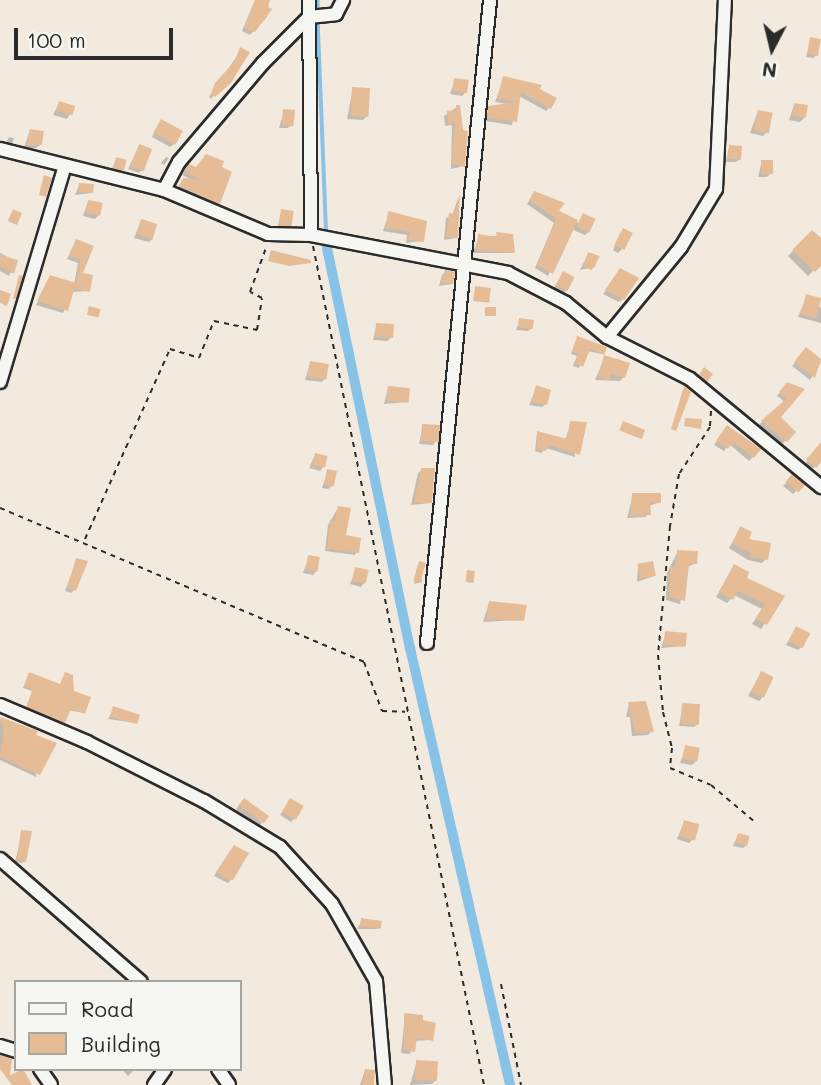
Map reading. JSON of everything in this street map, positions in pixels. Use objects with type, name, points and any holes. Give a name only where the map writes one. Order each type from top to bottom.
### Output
[{"type":"street","points":[[309,0],[315,17],[321,237]]},
{"type":"street","points":[[164,190],[187,152],[263,63],[315,17],[336,14],[343,0]]},
{"type":"street","points":[[427,643],[490,0]]},
{"type":"street","points":[[607,337],[681,247],[716,190],[725,0]]},
{"type":"street","points":[[0,149],[64,168],[164,190],[268,233],[321,237],[508,273],[566,303],[607,337],[690,379],[821,487]]},
{"type":"street","points":[[0,382],[64,168]]},
{"type":"street","points":[[0,705],[145,772],[280,847],[332,904],[376,981],[385,1085]]},
{"type":"street","points":[[0,859],[139,980]]},
{"type":"path","points":[[85,540],[170,349],[200,358],[214,321],[257,330],[262,298],[250,292],[268,233]]},
{"type":"path","points":[[321,237],[406,712],[484,1085]]},
{"type":"path","points":[[712,396],[710,427],[679,474],[670,526],[657,655],[663,712],[672,748],[670,768],[711,785],[755,822]]},
{"type":"path","points":[[0,508],[85,540],[364,662],[382,711],[406,712]]},
{"type":"path","points":[[501,984],[521,1085]]},
{"type":"building","points":[[255,0],[270,0],[268,7],[272,9],[255,32],[244,28]]},
{"type":"building","points":[[810,37],[821,39],[818,56],[807,54]]},
{"type":"building","points":[[240,47],[250,52],[231,83],[215,97],[211,94],[215,83],[235,61]]},
{"type":"building","points":[[503,76],[542,85],[540,89],[557,98],[551,109],[521,92],[517,122],[487,118],[488,106],[518,102],[497,99]]},
{"type":"building","points":[[454,78],[469,80],[467,93],[452,91]]},
{"type":"building","points":[[352,87],[370,88],[368,117],[350,116]]},
{"type":"building","points":[[59,101],[75,106],[72,116],[56,111]]},
{"type":"building","points":[[794,103],[808,105],[806,118],[792,116]]},
{"type":"building","points":[[456,105],[460,105],[463,130],[468,131],[465,167],[451,163],[455,123],[448,124],[447,111],[456,110]]},
{"type":"building","points":[[283,109],[295,110],[294,126],[282,125]]},
{"type":"building","points":[[758,110],[773,113],[769,133],[754,131]]},
{"type":"building","points":[[161,119],[183,131],[175,145],[153,133]]},
{"type":"building","points":[[30,129],[44,131],[42,145],[27,145]]},
{"type":"building","points":[[139,144],[152,149],[143,171],[130,166]]},
{"type":"building","points":[[729,145],[742,146],[741,160],[728,159]]},
{"type":"building","points":[[206,154],[224,161],[222,167],[232,172],[220,204],[179,186],[183,178],[200,180],[184,171],[189,164],[196,167]]},
{"type":"building","points":[[116,157],[127,160],[124,170],[113,168]]},
{"type":"building","points":[[761,160],[773,160],[773,174],[761,174]]},
{"type":"building","points":[[44,175],[52,178],[46,197],[39,195]]},
{"type":"building","points":[[79,183],[94,184],[93,193],[78,192]]},
{"type":"building","points":[[534,191],[565,203],[559,211],[578,220],[553,274],[537,265],[556,219],[529,200]]},
{"type":"building","points":[[460,193],[458,238],[446,237],[449,213],[454,214]]},
{"type":"building","points":[[88,200],[103,203],[100,216],[86,213]]},
{"type":"building","points":[[13,209],[22,213],[17,225],[8,221]]},
{"type":"building","points":[[281,209],[294,211],[291,228],[278,226]]},
{"type":"building","points":[[388,211],[427,221],[424,242],[408,240],[410,232],[386,228]]},
{"type":"building","points":[[583,213],[596,219],[589,233],[577,227]]},
{"type":"building","points":[[141,219],[157,224],[153,239],[136,234]]},
{"type":"building","points":[[623,228],[633,233],[624,250],[614,245]]},
{"type":"building","points":[[812,230],[821,238],[821,266],[815,272],[792,250]]},
{"type":"building","points":[[496,232],[513,234],[515,253],[476,250],[478,234],[497,237]]},
{"type":"building","points":[[76,239],[94,246],[83,273],[93,275],[90,292],[75,289],[75,286],[68,311],[37,301],[50,275],[76,283],[80,260],[69,255]]},
{"type":"building","points":[[271,250],[311,260],[311,263],[289,266],[268,261]]},
{"type":"building","points":[[588,252],[600,256],[592,270],[583,267]]},
{"type":"building","points":[[0,255],[18,260],[14,274],[0,266]]},
{"type":"building","points":[[620,268],[639,278],[624,300],[605,290]]},
{"type":"building","points":[[445,270],[455,272],[453,284],[442,283]]},
{"type":"building","points":[[563,271],[575,277],[567,291],[556,285]]},
{"type":"building","points":[[19,275],[23,276],[17,299],[13,298]]},
{"type":"building","points":[[475,286],[491,288],[489,303],[473,301]]},
{"type":"building","points":[[0,290],[11,294],[7,306],[0,303]]},
{"type":"building","points":[[806,294],[821,298],[816,318],[801,314]]},
{"type":"building","points":[[89,306],[101,309],[98,318],[87,315]]},
{"type":"building","points":[[485,307],[496,307],[496,316],[485,316]]},
{"type":"building","points":[[519,318],[534,320],[533,329],[518,327]]},
{"type":"building","points":[[376,323],[394,324],[393,338],[375,337]]},
{"type":"building","points":[[577,336],[607,347],[604,355],[590,349],[583,367],[575,363],[578,354],[572,352]]},
{"type":"building","points":[[806,347],[821,359],[815,378],[794,362]]},
{"type":"building","points":[[604,355],[630,363],[625,378],[611,374],[610,381],[598,377]]},
{"type":"building","points":[[310,361],[329,364],[326,380],[307,377]]},
{"type":"building","points":[[704,367],[713,374],[707,382],[699,375]]},
{"type":"building","points":[[787,382],[805,389],[781,417],[796,432],[787,442],[761,421],[787,398],[779,392]]},
{"type":"building","points":[[536,385],[551,390],[547,405],[531,402]]},
{"type":"building","points":[[388,386],[410,388],[409,403],[387,401]]},
{"type":"building","points":[[684,386],[691,392],[676,431],[671,429]]},
{"type":"building","points":[[685,418],[702,419],[701,429],[684,426]]},
{"type":"building","points":[[570,421],[587,422],[580,455],[550,445],[546,451],[537,449],[537,431],[567,439]]},
{"type":"building","points":[[623,421],[645,430],[642,439],[619,430]]},
{"type":"building","points":[[422,424],[440,425],[439,442],[421,441]]},
{"type":"building","points":[[727,425],[761,449],[754,458],[733,442],[728,449],[716,441]]},
{"type":"building","points":[[821,442],[821,462],[816,468],[806,460]]},
{"type":"building","points":[[315,453],[328,456],[325,468],[312,465]]},
{"type":"building","points":[[421,468],[435,468],[432,503],[414,503]]},
{"type":"building","points":[[327,469],[337,471],[334,487],[324,485]]},
{"type":"building","points":[[792,474],[805,485],[799,493],[786,482]]},
{"type":"building","points":[[632,493],[661,493],[661,503],[650,503],[651,515],[630,516]]},
{"type":"building","points":[[338,506],[351,508],[346,535],[361,538],[359,553],[327,549],[330,520],[335,521]]},
{"type":"building","points":[[740,526],[752,532],[749,539],[771,543],[768,560],[750,557],[751,553],[732,544]]},
{"type":"building","points":[[677,550],[698,551],[697,564],[689,564],[685,601],[669,597],[670,568],[676,566]]},
{"type":"building","points":[[308,555],[320,557],[318,572],[306,570]]},
{"type":"building","points":[[76,558],[88,561],[76,591],[67,588]]},
{"type":"building","points":[[419,561],[426,563],[420,582],[413,580]]},
{"type":"building","points":[[653,561],[656,576],[640,579],[637,564]]},
{"type":"building","points":[[734,564],[749,572],[747,578],[785,596],[767,625],[755,619],[765,604],[738,591],[733,600],[719,592]]},
{"type":"building","points":[[355,567],[369,570],[366,584],[352,581]]},
{"type":"building","points":[[467,570],[475,571],[473,583],[466,582]]},
{"type":"building","points":[[489,601],[527,605],[524,621],[486,619]]},
{"type":"building","points":[[796,626],[810,633],[803,648],[788,641]]},
{"type":"building","points":[[665,631],[687,633],[686,647],[664,645]]},
{"type":"building","points":[[761,671],[774,677],[764,698],[751,692]]},
{"type":"building","points":[[29,672],[60,684],[65,672],[73,675],[74,691],[91,697],[85,714],[71,709],[65,723],[26,707],[33,690],[24,686]]},
{"type":"building","points":[[646,701],[654,732],[635,733],[628,702]]},
{"type":"building","points":[[682,703],[700,704],[699,725],[681,724]]},
{"type":"building","points":[[113,706],[140,715],[137,724],[110,717]]},
{"type":"building","points":[[0,717],[38,731],[36,735],[57,743],[40,775],[0,757],[4,731]]},
{"type":"building","points":[[685,745],[700,748],[697,762],[682,759]]},
{"type":"building","points":[[244,798],[269,816],[264,824],[239,805]]},
{"type":"building","points":[[290,798],[304,806],[296,820],[282,812]]},
{"type":"building","points":[[684,820],[699,824],[695,841],[680,836]]},
{"type":"building","points":[[21,830],[32,831],[26,862],[17,860]]},
{"type":"building","points":[[738,833],[750,836],[747,846],[736,843]]},
{"type":"building","points":[[234,845],[249,853],[233,880],[228,880],[216,872]]},
{"type":"building","points":[[361,918],[382,921],[381,929],[360,926]]},
{"type":"building","points":[[404,1013],[423,1015],[423,1020],[436,1023],[433,1041],[417,1038],[415,1052],[404,1050]]},
{"type":"building","points":[[0,1055],[12,1059],[10,1075],[24,1071],[32,1085],[12,1085],[0,1069]]},
{"type":"building","points":[[416,1060],[438,1061],[437,1081],[415,1080]]},
{"type":"building","points":[[365,1069],[375,1070],[374,1085],[362,1085]]},
{"type":"waterway","points":[[318,0],[318,12]]},
{"type":"waterway","points":[[318,19],[327,248]]},
{"type":"waterway","points":[[327,248],[410,648],[510,1085]]}]
